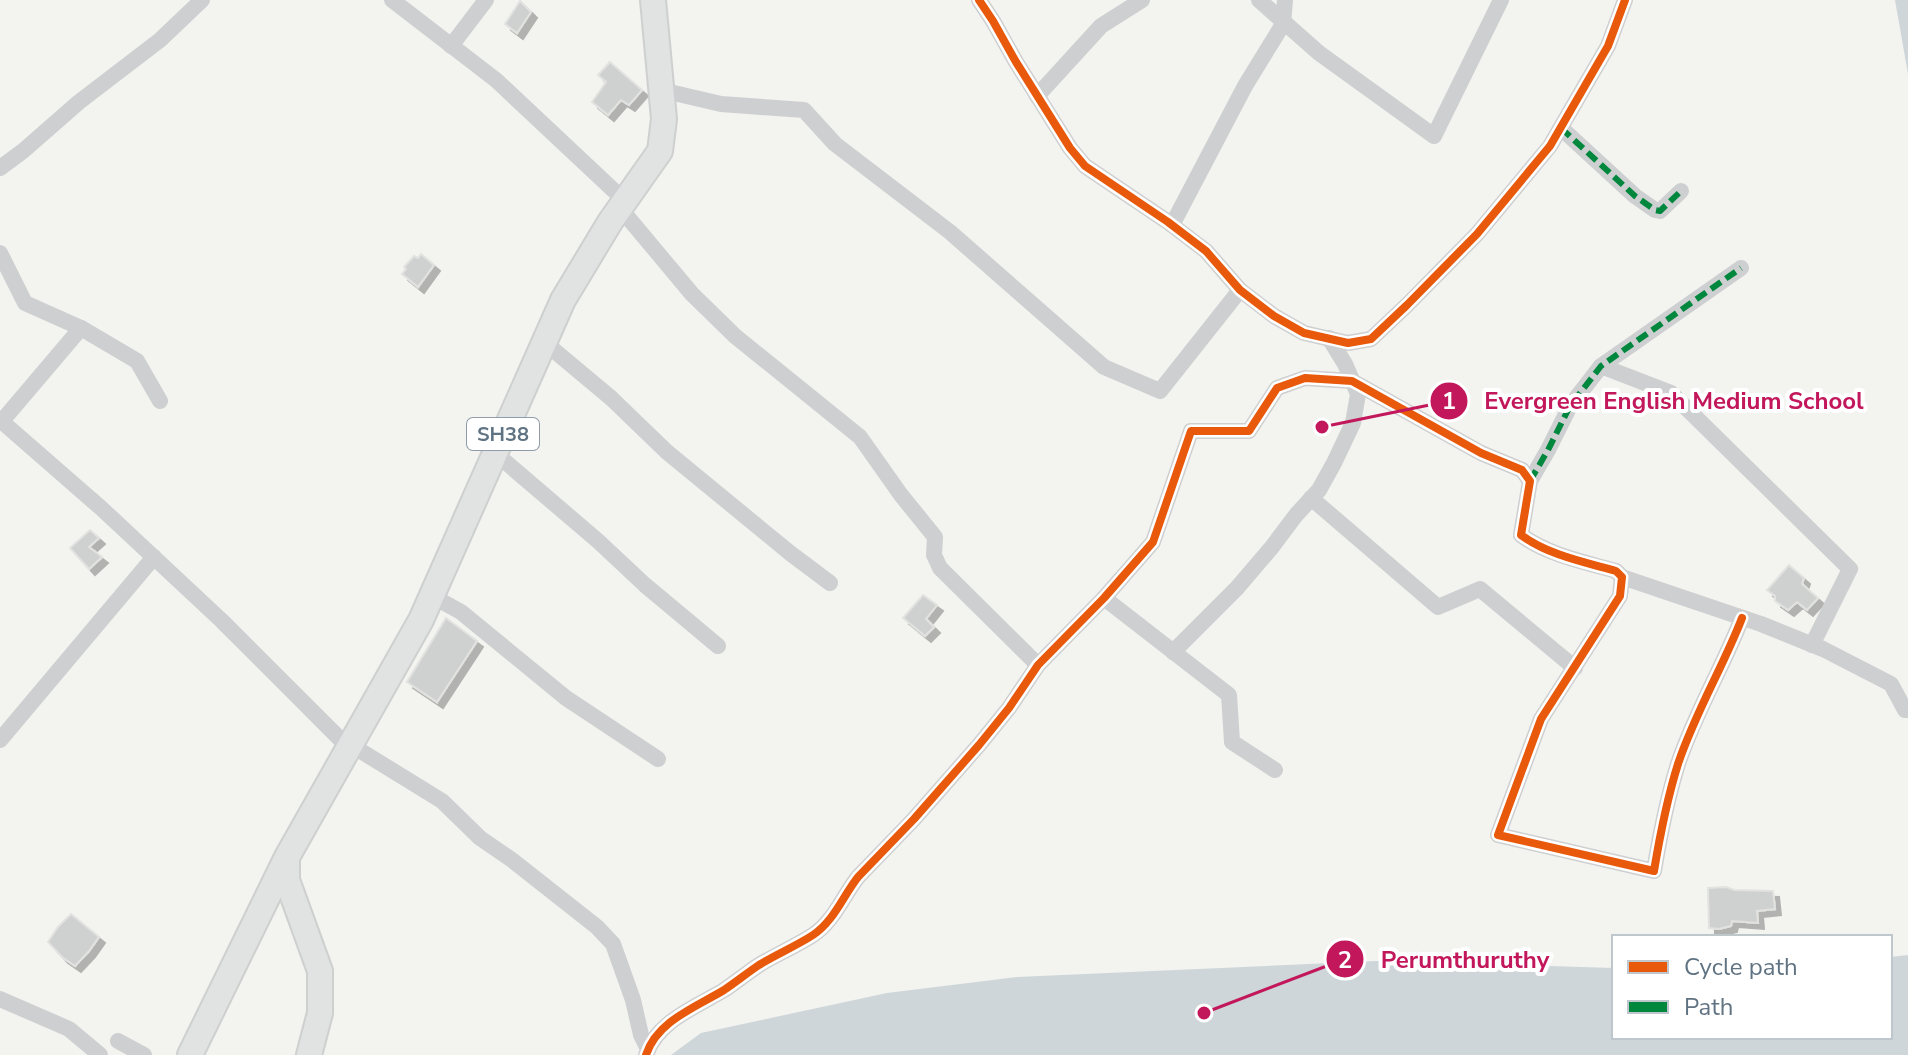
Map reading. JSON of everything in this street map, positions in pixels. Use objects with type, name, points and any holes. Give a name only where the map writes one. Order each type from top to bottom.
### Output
[{"type":"main road","name":"SH38","points":[[190,1055],[287,857],[421,620],[563,300],[622,204],[660,151],[664,119],[653,0]]},
{"type":"main road","points":[[287,857],[287,880],[320,971],[320,1013],[309,1055]]},
{"type":"street","points":[[0,168],[160,40],[202,0]]},
{"type":"street","points":[[392,0],[496,80],[622,204],[692,294],[735,336],[860,437],[935,537],[934,555],[940,568],[1038,665]]},
{"type":"street","points":[[451,46],[486,0]]},
{"type":"street","points":[[979,0],[1070,148],[1085,166],[1206,251],[1240,290],[1274,316],[1304,333],[1348,343],[1371,339],[1477,234],[1550,146],[1608,46],[1625,0]]},
{"type":"street","points":[[1037,96],[1101,26],[1142,0]]},
{"type":"street","points":[[1259,0],[1319,53],[1434,136],[1501,0]]},
{"type":"street","points":[[1172,225],[1283,21],[1285,0]]},
{"type":"street","points":[[661,90],[721,104],[804,110],[835,144],[950,232],[1104,367],[1160,391],[1240,290]]},
{"type":"street","points":[[1561,128],[1635,196],[1655,210],[1660,211],[1681,191]]},
{"type":"street","points":[[0,253],[25,303],[81,328],[137,361],[160,401]]},
{"type":"street","points":[[1741,268],[1601,366],[1570,406],[1530,481],[1521,535],[1552,552],[1616,571],[1622,577],[1812,645],[1891,684],[1905,710],[1908,710]]},
{"type":"street","points":[[81,328],[1,420],[154,557],[350,746],[442,801],[480,838],[597,927],[613,944],[647,1052]]},
{"type":"street","points":[[1173,652],[1237,588],[1319,490],[1334,463],[1353,423],[1358,394],[1329,338]]},
{"type":"street","points":[[544,342],[611,398],[667,452],[830,583]]},
{"type":"street","points":[[1601,366],[1671,393],[1850,569],[1812,645]]},
{"type":"street","points":[[647,1052],[655,1036],[688,1008],[712,997],[759,965],[815,934],[828,921],[845,893],[866,868],[941,788],[1009,708],[1038,665],[1104,598],[1153,542],[1191,431],[1249,431],[1277,388],[1305,378],[1352,381],[1481,453],[1522,470],[1530,481]]},
{"type":"street","points":[[495,453],[718,646]]},
{"type":"street","points":[[1311,498],[1438,607],[1480,589],[1575,668]]},
{"type":"street","points":[[0,740],[154,557]]},
{"type":"street","points":[[1622,577],[1620,596],[1541,719],[1498,835],[1654,871],[1664,814],[1679,762],[1742,618]]},
{"type":"street","points":[[432,596],[461,612],[566,698],[658,759]]},
{"type":"street","points":[[1104,598],[1229,695],[1232,742],[1275,770]]},
{"type":"street","points":[[0,999],[69,1029],[100,1055]]},
{"type":"street","points":[[118,1041],[144,1055]]},
{"type":"shaded area","points":[[1895,0],[1908,0],[1908,74]]},
{"type":"shaded area","points":[[1908,955],[1908,1055],[671,1055],[701,1033],[887,993],[1017,977],[1376,961],[1612,968],[1612,1039],[1892,1039],[1892,957]]},
{"type":"building","points":[[520,1],[531,12],[517,33],[505,24]]},
{"type":"building","points":[[610,62],[642,90],[629,105],[621,100],[608,115],[592,102],[606,82],[598,75]]},
{"type":"building","points":[[421,254],[434,265],[418,287],[402,274],[414,256],[418,258]]},
{"type":"building","points":[[90,530],[99,538],[89,547],[102,557],[89,569],[70,548]]},
{"type":"building","points":[[1789,565],[1804,578],[1802,584],[1818,598],[1807,610],[1797,602],[1788,610],[1775,601],[1775,596],[1767,590]]},
{"type":"building","points":[[923,595],[937,605],[926,619],[934,627],[925,636],[903,618]]},
{"type":"building","points":[[446,618],[477,641],[437,702],[407,682]]},
{"type":"building","points":[[1708,888],[1773,891],[1775,909],[1757,911],[1758,923],[1732,921],[1731,926],[1709,928]]},
{"type":"building","points":[[71,914],[99,937],[75,966],[48,942]]},
{"type":"marked path","points":[[1561,128],[1635,196],[1655,210],[1660,211],[1681,191]]},
{"type":"marked path","points":[[1530,481],[1570,406],[1601,366],[1741,268]]},
{"type":"cycle path","points":[[979,0],[1070,148],[1085,166],[1206,251],[1240,290],[1274,316],[1304,333],[1348,343],[1371,339],[1407,305],[1477,234],[1550,146],[1608,46],[1625,0]]},
{"type":"cycle path","points":[[646,1055],[651,1043],[668,1024],[759,965],[813,935],[827,923],[858,877],[979,745],[1038,665],[1104,598],[1153,542],[1191,431],[1249,431],[1277,388],[1305,378],[1352,381],[1481,453],[1522,470],[1530,481],[1521,535],[1554,553],[1616,571],[1622,577],[1620,596],[1541,719],[1498,835],[1654,871],[1678,764],[1742,618]]},
{"type":"place","name":"Evergreen English Medium School","points":[[1322,427]]},
{"type":"place","name":"Perumthuruthy","points":[[1204,1013]]}]
